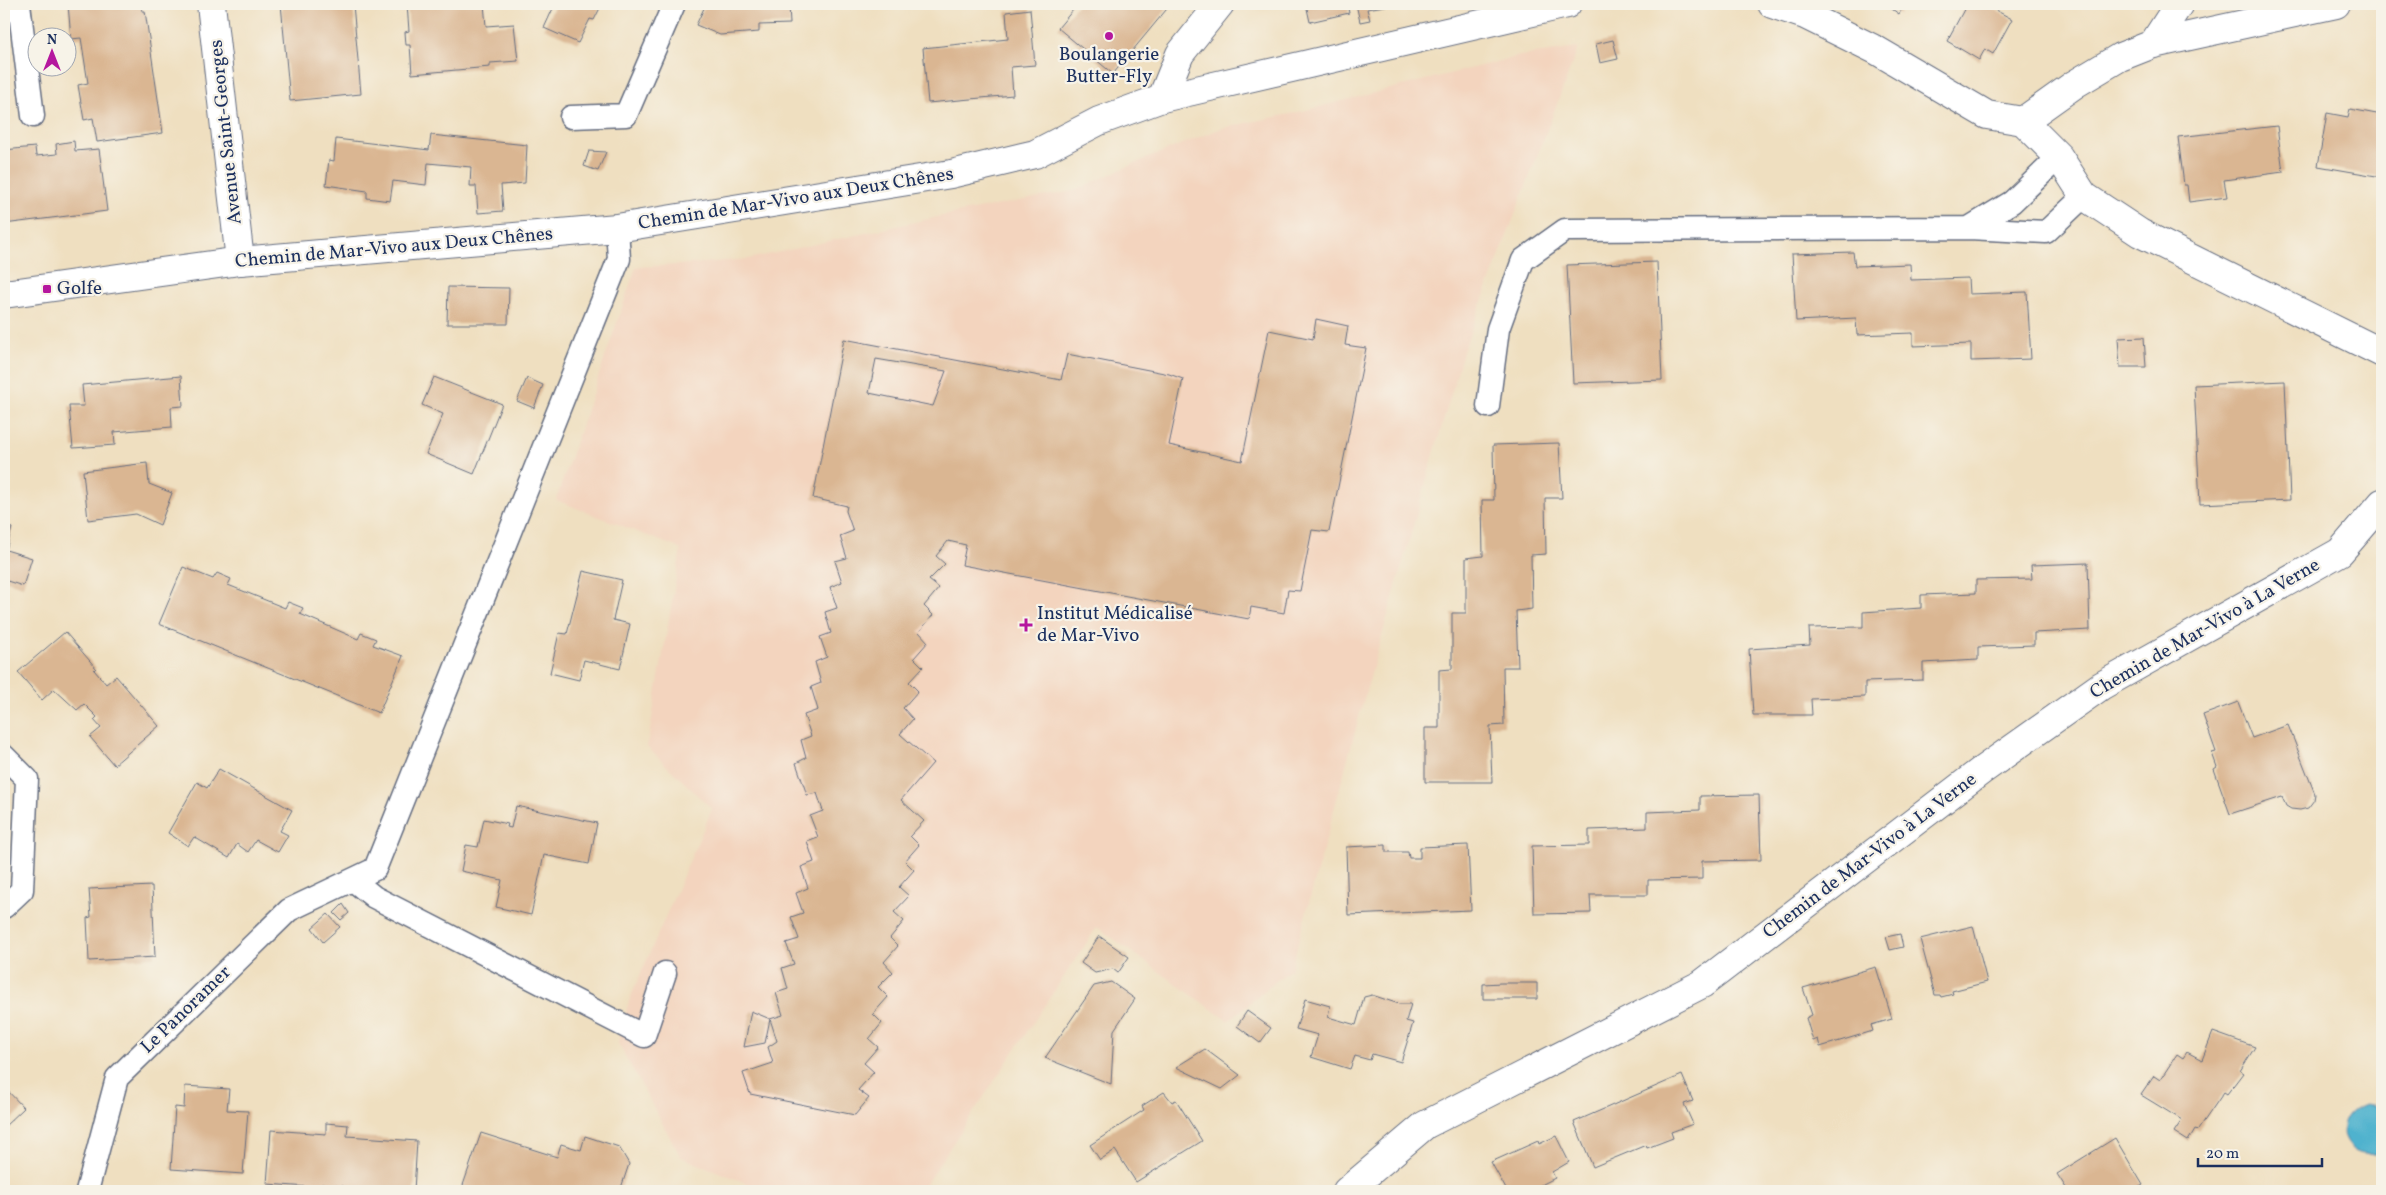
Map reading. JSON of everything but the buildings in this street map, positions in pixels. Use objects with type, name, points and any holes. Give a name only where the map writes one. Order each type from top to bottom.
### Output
[{"type":"street","name":"Avenue Saint-Georges","points":[[211,4],[240,261]]},
{"type":"street","points":[[1162,98],[1180,54],[1220,4]]},
{"type":"street","name":"Chemin de Mar-Vivo aux Deux Chênes","points":[[4,294],[240,261],[617,228],[951,174],[1035,154],[1099,121],[1162,98],[1567,4]]},
{"type":"street","points":[[1772,4],[1805,15],[1876,50],[1987,115],[2023,121],[2059,157],[2084,196],[2140,232],[2382,354]]},
{"type":"street","points":[[2153,44],[2180,4]]},
{"type":"street","points":[[2023,121],[2075,84],[2112,62],[2153,44],[2336,4]]},
{"type":"street","name":"Chemin de Mar-Vivo à La Verne","points":[[1347,1191],[1425,1126],[1702,984],[1981,772],[2101,686],[2340,552],[2382,503]]},
{"type":"lane","points":[[19,4],[33,116]]},
{"type":"lane","points":[[571,117],[626,115],[674,4]]},
{"type":"lane","points":[[1969,228],[2012,202],[2059,157]]},
{"type":"lane","points":[[1488,406],[1498,329],[1522,260],[1565,230],[1969,228],[2046,232],[2084,196]]},
{"type":"lane","name":"Le Panoramer","points":[[87,1191],[117,1078],[289,910],[375,869],[619,259],[617,228]]},
{"type":"lane","points":[[4,756],[26,779],[22,890],[4,907]]},
{"type":"lane","points":[[353,880],[374,897],[644,1036],[665,973]]},
{"type":"shaded area","name":"Institut Médicalisé de Mar-Vivo","points":[[1578,48],[1463,352],[1363,702],[1291,969],[1228,1021],[1097,927],[921,1191],[766,1191],[681,1157],[618,1043],[629,1001],[712,809],[647,747],[681,549],[556,500],[636,267],[748,259],[956,213],[1073,191],[1222,128],[1295,113],[1520,56]]},
{"type":"water","points":[[2365,1104],[2382,1107],[2382,1152],[2368,1154],[2357,1152],[2349,1146],[2344,1138],[2343,1129],[2346,1119],[2353,1110]]},
{"type":"place","name":"Boulangerie Butter-Fly","points":[[1109,36]]},
{"type":"place","name":"Golfe","points":[[47,289]]},
{"type":"place","name":"Institut Médicalisé de Mar-Vivo","points":[[1026,625]]}]
